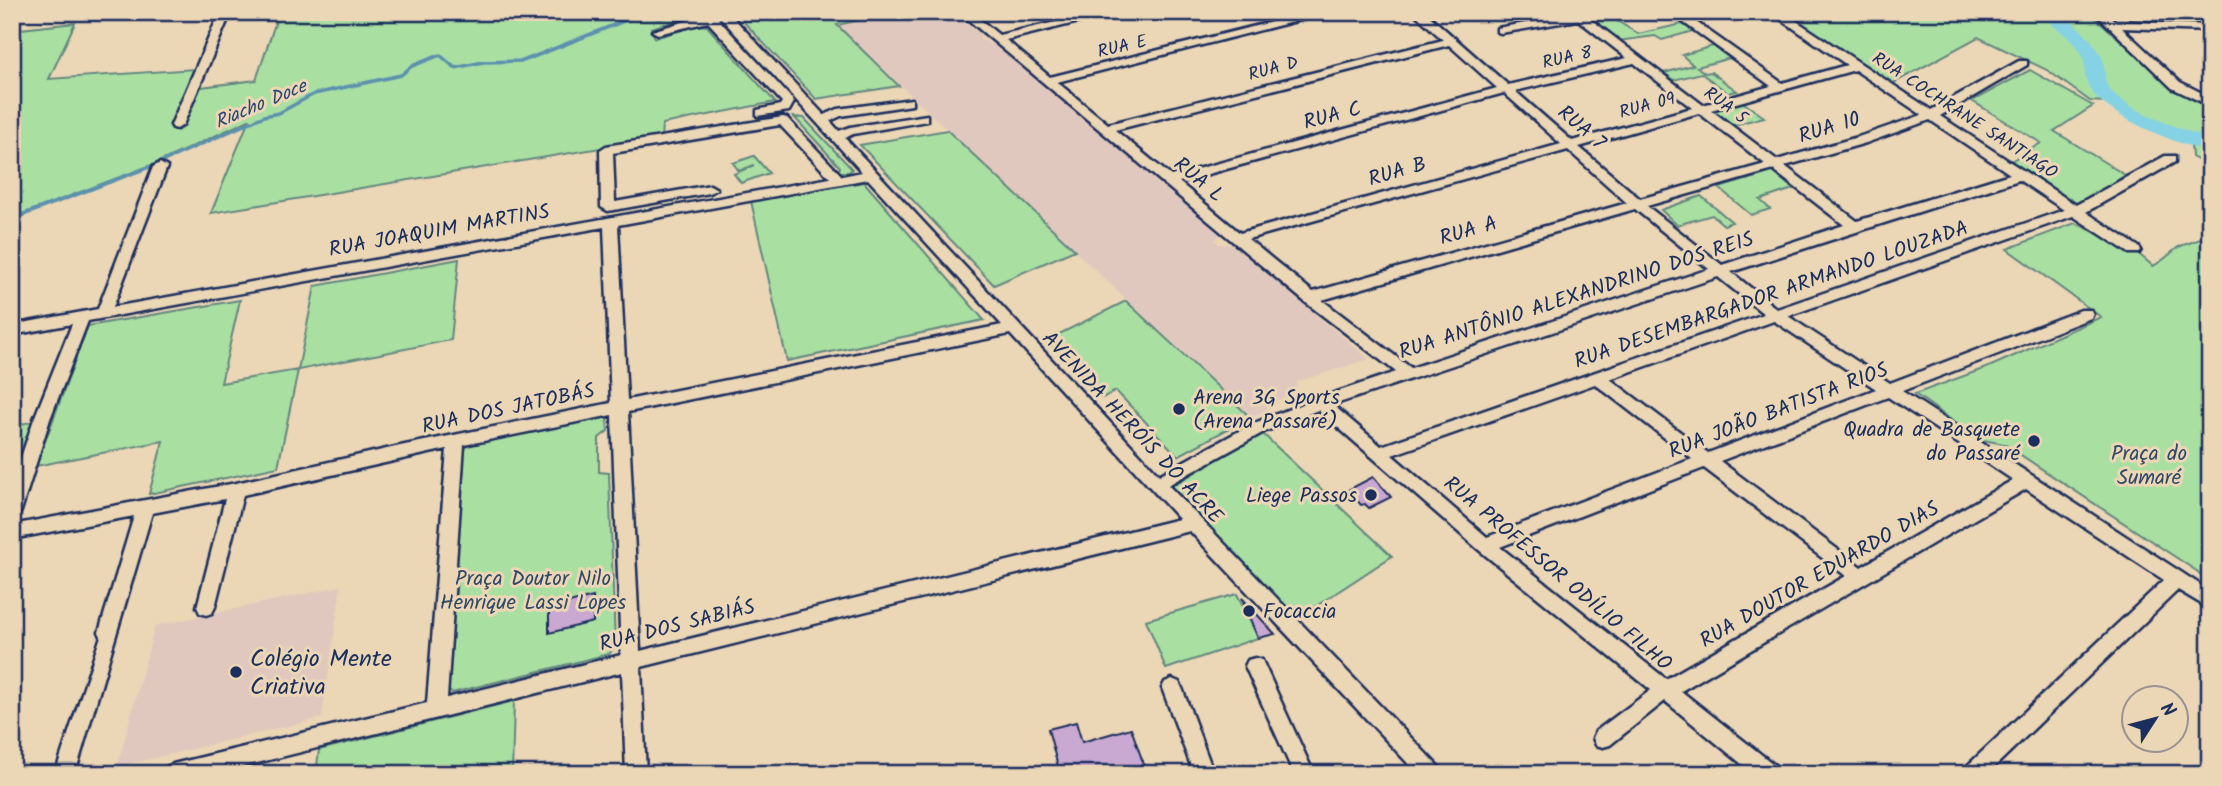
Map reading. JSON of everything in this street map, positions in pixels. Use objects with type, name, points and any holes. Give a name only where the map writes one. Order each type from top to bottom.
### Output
[{"type":"street","points":[[177,125],[226,12]]},
{"type":"street","name":"RUA L","points":[[964,12],[1310,298],[1409,374]]},
{"type":"street","points":[[997,39],[1115,12]]},
{"type":"street","name":"RUA E","points":[[1048,82],[1327,12]]},
{"type":"street","name":"RUA 7","points":[[1418,12],[1638,205],[1774,314],[2210,601]]},
{"type":"street","points":[[1501,30],[1577,14],[1607,12]]},
{"type":"street","points":[[1674,12],[1779,86]]},
{"type":"street","name":"RUA COCHRANE SANTIAGO","points":[[1774,12],[2134,250]]},
{"type":"street","points":[[2099,12],[2180,88],[2210,102]]},
{"type":"street","points":[[658,31],[718,14],[784,97],[788,106],[780,110],[668,130]]},
{"type":"street","name":"AVENIDA HERÓIS DO ACRE","points":[[718,14],[873,174],[1156,484],[1432,774]]},
{"type":"street","name":"RUA 5","points":[[1577,14],[1855,226]]},
{"type":"street","points":[[2113,24],[2210,28]]},
{"type":"street","name":"RUA D","points":[[1104,129],[1451,41]]},
{"type":"street","name":"RUA 8","points":[[1506,89],[1636,59]]},
{"type":"street","name":"RUA 10","points":[[1638,205],[1774,166],[1930,116],[2022,63]]},
{"type":"street","name":"RUA 09","points":[[1569,145],[1856,66]]},
{"type":"street","points":[[2180,88],[2210,89]]},
{"type":"street","name":"RUA C","points":[[1169,181],[1506,89]]},
{"type":"street","points":[[821,120],[838,113],[908,102]]},
{"type":"street","points":[[838,137],[850,131],[923,118]]},
{"type":"street","points":[[710,189],[608,207],[606,150],[786,121],[839,180]]},
{"type":"street","name":"RUA B","points":[[1237,238],[1569,145]]},
{"type":"street","name":"RUA DESEMBARGADOR ARMANDO LOUZADA","points":[[1380,453],[2074,210],[2170,159]]},
{"type":"street","points":[[104,312],[160,167]]},
{"type":"street","name":"RUA JOAQUIM MARTINS","points":[[12,330],[873,174]]},
{"type":"street","name":"RUA ANTÔNIO ALEXANDRINO DOS REIS","points":[[1156,484],[1258,428],[1321,404],[1855,226],[2021,175]]},
{"type":"street","name":"RUA A","points":[[1310,298],[1638,205]]},
{"type":"street","points":[[611,221],[636,774]]},
{"type":"street","name":"RUA JOÃO BATISTA RIOS","points":[[1485,545],[2086,314]]},
{"type":"street","points":[[12,511],[42,419],[83,316]]},
{"type":"street","name":"RUA DOS JATOBÁS","points":[[12,532],[236,490],[306,471],[1013,328]]},
{"type":"street","points":[[1598,378],[1860,577]]},
{"type":"street","name":"RUA PROFESSOR ODÍLIO FILHO","points":[[1321,404],[1485,545],[1770,774]]},
{"type":"street","points":[[436,709],[456,440]]},
{"type":"street","name":"RUA DOUTOR EDUARDO DIAS","points":[[1603,738],[1665,690],[2027,480]]},
{"type":"street","points":[[206,607],[236,490]]},
{"type":"street","points":[[65,774],[145,507]]},
{"type":"street","name":"RUA DOS SABIÁS","points":[[173,774],[1193,523]]},
{"type":"street","points":[[1973,774],[2177,579]]},
{"type":"street","points":[[1255,666],[1304,774]]},
{"type":"street","points":[[1171,688],[1203,774]]},
{"type":"shaded area","points":[[897,12],[955,12],[981,35],[979,39],[992,44],[1012,60],[1222,234],[1215,240],[1219,244],[1234,245],[1369,359],[1296,382],[1297,387],[1290,389],[1294,395],[1269,403],[1266,411],[1250,417],[837,25]]},
{"type":"shaded area","name":"Colégio Mente Criativa","points":[[341,586],[322,718],[117,767],[155,626]]},
{"type":"green space","points":[[279,12],[689,12],[689,17],[651,28],[655,38],[699,25],[707,26],[775,102],[662,124],[661,138],[211,213],[249,120],[157,163],[12,218],[12,30],[75,23],[49,79],[195,69],[193,88],[256,80]]},
{"type":"green space","points":[[759,12],[897,12],[837,25],[899,86],[816,99],[741,19]]},
{"type":"green space","points":[[1780,12],[2089,12],[2178,92],[2210,104],[2210,167],[2192,157],[2191,145],[2106,102],[2090,101],[2047,70],[1978,37],[1890,85]]},
{"type":"green space","points":[[1598,15],[1614,19],[1638,34],[1682,24],[1693,31],[1662,40],[1655,36],[1618,41],[1590,20]]},
{"type":"green space","points":[[1713,46],[1730,58],[1697,67],[1705,73],[1711,72],[1737,91],[1728,93],[1701,73],[1674,80],[1664,73],[1693,65],[1682,55]]},
{"type":"green space","points":[[2030,70],[2093,106],[2054,131],[2125,175],[2082,207],[2011,161],[2041,143],[1972,101]]},
{"type":"green space","points":[[1741,101],[1764,117],[1730,126],[1712,114],[1711,110]]},
{"type":"green space","points":[[794,117],[804,118],[852,169],[849,172],[838,172],[840,167]]},
{"type":"green space","points":[[947,130],[1075,250],[994,285],[860,145]]},
{"type":"green space","points":[[754,156],[769,173],[741,183],[734,174],[754,165],[739,171],[733,163]]},
{"type":"green space","points":[[1773,172],[1793,189],[1760,200],[1770,209],[1751,215],[1719,188]]},
{"type":"green space","points":[[864,182],[984,320],[787,361],[751,201]]},
{"type":"green space","points":[[1701,196],[1732,222],[1724,225],[1712,215],[1677,225],[1661,210]]},
{"type":"green space","name":"Praça do Sumaré","points":[[2210,207],[2210,584],[2198,572],[2004,444],[1978,439],[1915,394],[1991,366],[2101,317],[2007,249],[2075,223],[2134,250],[2153,266],[2177,248],[2205,236],[2202,211]]},
{"type":"green space","points":[[459,259],[451,340],[298,370],[315,286]]},
{"type":"green space","points":[[240,300],[221,383],[298,370],[278,467],[149,494],[163,441],[36,466],[88,326]]},
{"type":"green space","points":[[1126,301],[1250,417],[1178,456],[1116,391],[1102,398],[1047,340]]},
{"type":"green space","name":"Praça Doutor Nilo Henrique Lassi Lopes","points":[[600,415],[607,419],[608,431],[599,438],[599,472],[609,473],[615,646],[609,654],[452,693],[444,688],[464,450],[470,443]]},
{"type":"green space","points":[[35,421],[12,488],[12,426]]},
{"type":"green space","points":[[1262,433],[1392,556],[1295,620],[1170,487]]},
{"type":"green space","points":[[1237,594],[1258,638],[1166,669],[1146,620]]},
{"type":"green space","points":[[514,701],[512,774],[316,774],[319,750]]},
{"type":"building","name":"Liege Passos","points":[[1373,477],[1391,497],[1369,508],[1365,504],[1361,505],[1348,490]]},
{"type":"building","points":[[593,597],[593,622],[549,633],[549,608]]},
{"type":"building","name":"Focaccia","points":[[1242,598],[1275,634],[1258,638]]},
{"type":"building","points":[[1076,722],[1082,742],[1131,728],[1147,774],[1060,774],[1048,729]]},
{"type":"waterway","name":"Riacho Doce","points":[[33,211],[157,164],[264,116],[279,113],[314,94],[401,75],[412,66],[440,55],[455,68],[483,62],[523,61],[639,15],[660,18],[681,12]]},
{"type":"waterway","points":[[2048,12],[2075,34],[2092,55],[2097,85],[2104,94],[2148,121],[2210,146]]},
{"type":"waterway","name":"Riacho Doce","points":[[12,219],[38,209]]},
{"type":"place","name":"Arena 3G Sports (Arena Passaré)","points":[[1179,409]]},
{"type":"place","name":"Quadra de Basquete do Passaré","points":[[2034,441]]},
{"type":"place","name":"Liege Passos","points":[[1371,495]]},
{"type":"place","name":"Focaccia","points":[[1249,611]]},
{"type":"place","name":"Colégio Mente Criativa","points":[[236,672]]}]
